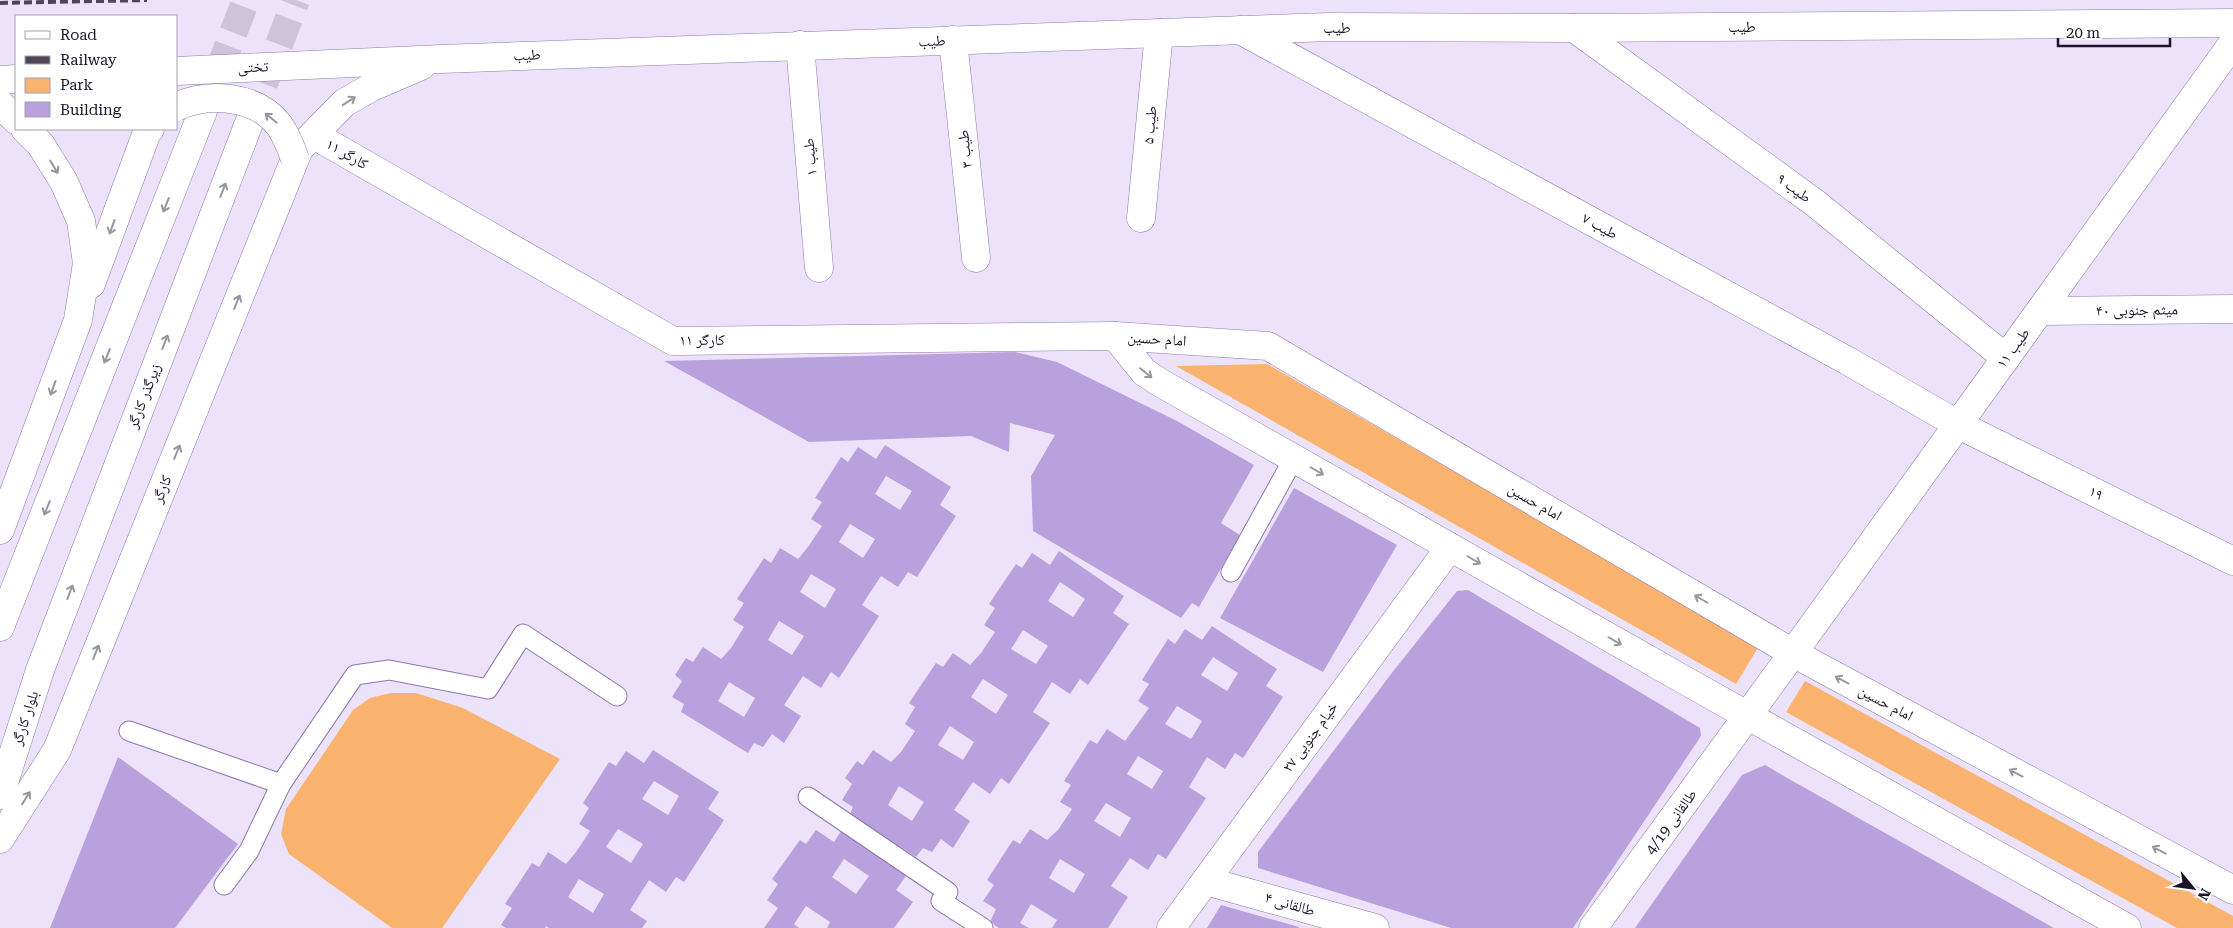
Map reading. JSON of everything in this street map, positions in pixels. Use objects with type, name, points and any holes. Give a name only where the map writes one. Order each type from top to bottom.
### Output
[{"type":"street","name":"طیب","points":[[329,64],[1329,27],[1574,28],[2233,23]]},
{"type":"street","name":"طیب ۹","points":[[1574,28],[1815,203],[2006,358]]},
{"type":"street","name":"طیب ۷","points":[[1240,30],[1848,361],[1959,425]]},
{"type":"street","name":"طیب ۵","points":[[1141,218],[1159,32]]},
{"type":"street","name":"طیب ۳","points":[[953,40],[976,258]]},
{"type":"street","name":"طیب ۱۱","points":[[1794,654],[2233,43]]},
{"type":"street","name":"طیب ۱","points":[[800,46],[819,268]]},
{"type":"street","name":"کارگر","points":[[0,839],[56,750],[299,149],[344,103],[401,73],[441,59]]},
{"type":"street","name":"تختی","points":[[178,71],[329,64]]},
{"type":"street","points":[[0,80],[15,79]]},
{"type":"street","points":[[178,106],[189,101],[213,97],[238,101],[260,109],[278,124],[288,140],[295,160]]},
{"type":"street","points":[[0,104],[15,119]]},
{"type":"street","points":[[0,627],[203,111]]},
{"type":"street","name":"زیرگذر کارگر","points":[[40,670],[249,123]]},
{"type":"street","points":[[26,130],[41,144],[64,182],[81,221],[87,263],[78,320]]},
{"type":"street","points":[[0,530],[148,131]]},
{"type":"street","name":"کارگر ۱۱","points":[[314,135],[673,341],[1115,336]]},
{"type":"street","name":"میثم جنوبی ۴۰","points":[[2040,311],[2233,309]]},
{"type":"street","name":"امام حسین","points":[[1115,336],[1144,372],[1748,716],[2127,928]]},
{"type":"street","name":"امام حسین","points":[[1115,336],[1268,346],[1794,654],[2233,890]]},
{"type":"street","name":"۱۹","points":[[1959,425],[2233,562]]},
{"type":"street","name":"خیام جنوبی ۲۷","points":[[1171,928],[1450,547]]},
{"type":"street","name":"طالقانی 4/19","points":[[1593,928],[1794,654]]},
{"type":"street","name":"بلوار کارگر","points":[[0,795],[40,670]]},
{"type":"street","name":"طالقانی ۴","points":[[1206,880],[1375,928]]},
{"type":"lane","points":[[1231,572],[1294,458]]},
{"type":"lane","points":[[224,885],[248,852],[281,784],[355,676],[389,670],[488,689],[523,634],[617,696]]},
{"type":"lane","points":[[129,731],[281,784]]},
{"type":"lane","points":[[808,797],[944,896],[983,928]]},
{"type":"green space","points":[[1267,364],[1759,646],[1736,684],[1176,366]]},
{"type":"green space","points":[[1805,681],[2233,916],[2233,928],[2177,928],[1786,712]]},
{"type":"green space","points":[[391,693],[416,693],[463,708],[560,759],[442,928],[392,928],[289,854],[281,834],[286,809],[353,710],[370,698]]},
{"type":"building","points":[[1015,352],[1057,362],[1177,421],[1254,465],[1221,523],[1240,535],[1199,607],[1192,603],[1181,618],[1033,531],[1031,476],[1055,435],[1010,423],[1009,452],[971,436],[809,442],[664,361]]},
{"type":"building","points":[[885,445],[951,487],[940,505],[956,516],[917,577],[908,572],[898,587],[881,576],[862,605],[879,616],[839,678],[831,672],[821,688],[803,676],[784,705],[801,716],[784,743],[772,734],[763,747],[754,743],[748,753],[681,712],[684,704],[672,697],[682,681],[675,675],[686,658],[693,662],[703,647],[721,659],[731,648],[744,627],[733,620],[744,603],[737,599],[764,558],[771,563],[780,548],[798,559],[808,547],[822,526],[811,519],[822,502],[815,498],[841,457],[848,462],[858,447],[876,459]],"holes":[[[886,476],[912,491],[900,510],[875,494]],[[850,524],[875,539],[863,558],[839,542]],[[811,574],[836,589],[825,608],[800,592]],[[779,621],[804,636],[792,655],[768,640]],[[729,682],[755,698],[744,717],[718,701]]]},
{"type":"building","points":[[1294,488],[1397,545],[1323,672],[1220,618]]},
{"type":"building","points":[[1059,551],[1124,596],[1113,613],[1129,624],[1088,685],[1080,679],[1070,694],[1052,682],[1033,712],[1050,723],[1009,784],[1001,778],[990,794],[973,782],[954,810],[970,821],[953,848],[941,839],[932,852],[923,848],[916,857],[850,815],[853,807],[842,800],[852,784],[845,778],[857,761],[863,765],[873,750],[891,762],[901,752],[915,731],[905,724],[915,707],[909,703],[936,663],[943,667],[953,653],[970,665],[981,653],[995,632],[984,625],[995,608],[989,604],[1016,564],[1022,568],[1032,553],[1050,565]],"holes":[[[1060,582],[1085,599],[1073,617],[1048,601]],[[1023,630],[1048,646],[1036,664],[1011,649]],[[983,679],[1008,695],[996,714],[971,697]],[[950,726],[974,742],[963,760],[938,745]],[[899,786],[924,802],[912,821],[888,805]]]},
{"type":"building","points":[[1468,590],[1700,728],[1701,736],[1573,928],[1451,928],[1258,868],[1258,852],[1391,674],[1457,591]]},
{"type":"building","points":[[1212,626],[1277,669],[1266,686],[1283,697],[1243,758],[1235,753],[1225,769],[1207,757],[1189,787],[1206,798],[1166,859],[1158,854],[1148,870],[1130,858],[1111,886],[1128,897],[1108,928],[1052,928],[1057,920],[1031,904],[1020,923],[1029,928],[999,928],[990,922],[996,909],[983,901],[994,885],[987,880],[1013,840],[1020,844],[1030,829],[1047,840],[1058,830],[1072,809],[1060,802],[1071,785],[1064,781],[1090,740],[1097,744],[1107,729],[1125,741],[1149,708],[1138,701],[1149,684],[1142,680],[1168,639],[1175,644],[1185,629],[1202,640]],"holes":[[[1213,657],[1238,673],[1227,691],[1201,675]],[[1177,706],[1202,721],[1191,739],[1165,724]],[[1138,756],[1163,771],[1152,789],[1127,774]],[[1106,803],[1131,818],[1120,837],[1094,821]],[[1060,859],[1085,874],[1074,893],[1049,878]]]},
{"type":"building","points":[[653,750],[719,792],[708,809],[724,820],[684,882],[676,877],[666,892],[649,880],[630,910],[647,921],[642,928],[549,928],[546,926],[545,928],[506,928],[501,925],[512,908],[505,904],[532,863],[539,867],[548,852],[566,864],[590,831],[579,824],[589,808],[583,803],[609,762],[616,766],[626,751],[644,763]],"holes":[[[654,781],[679,796],[668,815],[642,799]],[[618,829],[643,844],[631,863],[606,847]],[[579,879],[604,894],[593,913],[568,897]]]},
{"type":"building","points":[[118,757],[238,844],[175,928],[50,928]]},
{"type":"building","points":[[1765,765],[2054,928],[1635,928],[1742,775]]},
{"type":"building","points":[[843,828],[908,873],[896,890],[913,902],[894,928],[827,928],[830,922],[806,906],[794,924],[799,928],[764,928],[778,908],[767,900],[778,884],[772,879],[800,840],[806,844],[816,830],[834,842]],"holes":[[[844,859],[869,876],[856,894],[832,877]]]},
{"type":"building","points":[[1221,905],[1299,927],[1299,928],[1207,928]]},
{"type":"tunnel","points":[[203,111],[246,0]]},
{"type":"tunnel","points":[[249,123],[296,0]]},
{"type":"railway","points":[[0,3],[147,0]]}]
